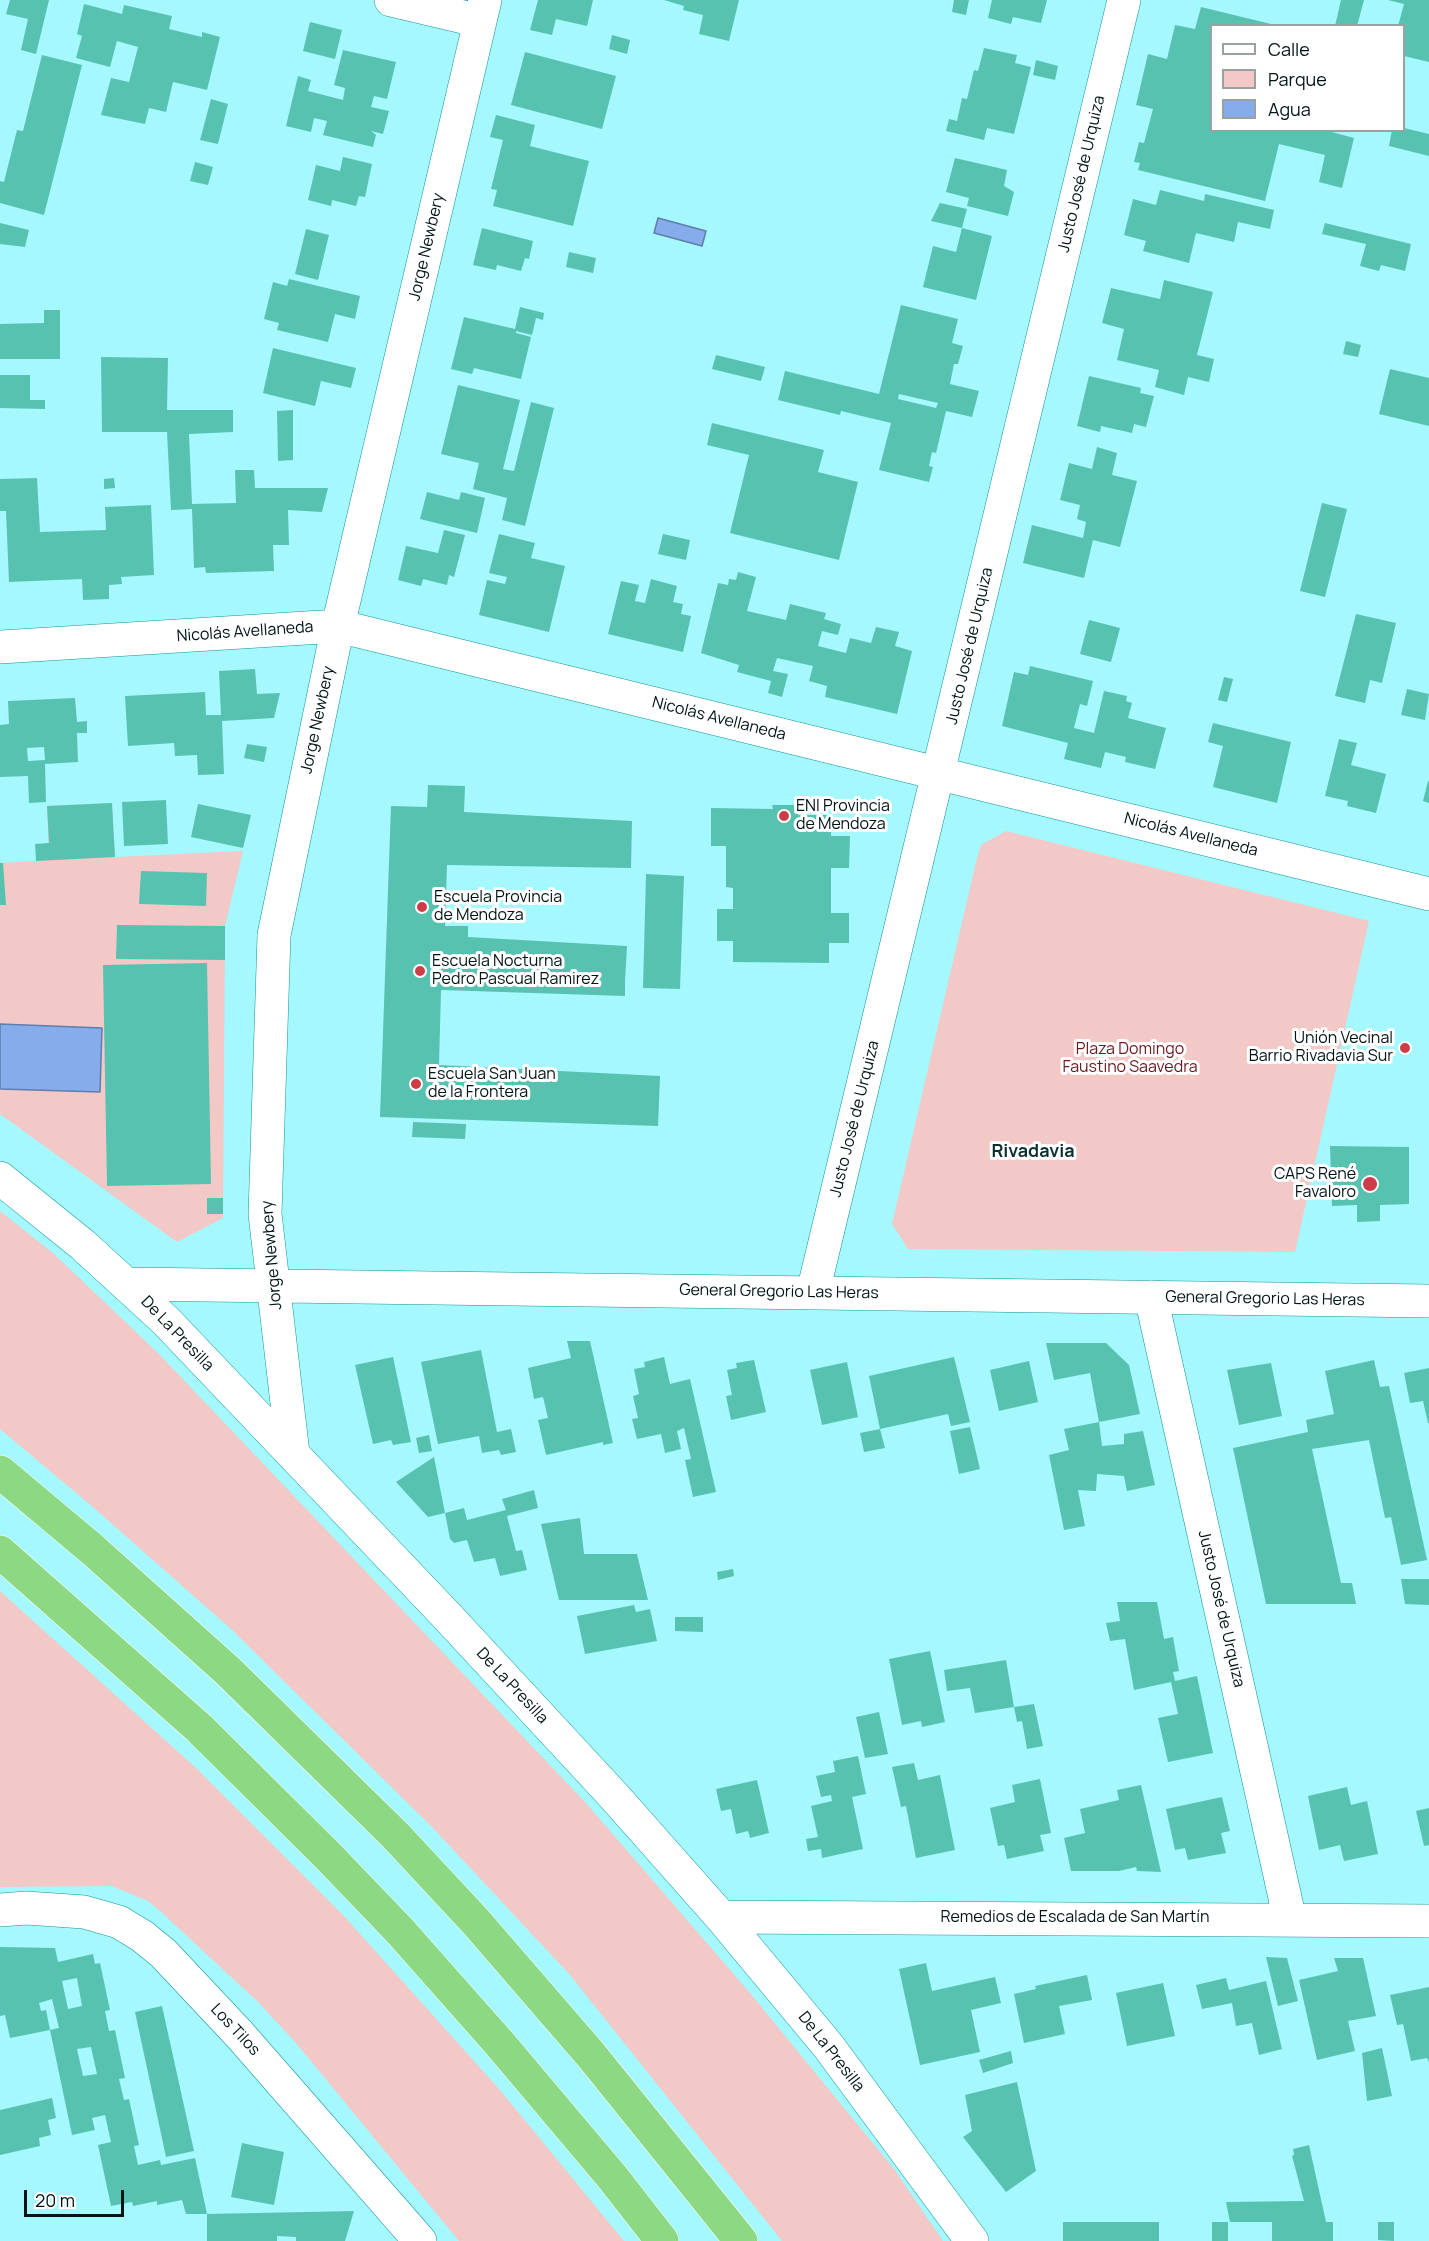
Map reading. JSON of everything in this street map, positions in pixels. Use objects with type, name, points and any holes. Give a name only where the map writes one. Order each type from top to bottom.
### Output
[{"type":"highway","points":[[0,1472],[93,1550],[228,1671],[396,1836],[591,2055],[741,2241]]},
{"type":"highway","points":[[0,1552],[199,1728],[360,1888],[500,2044],[613,2178],[662,2241]]},
{"type":"street","points":[[391,0],[483,10]]},
{"type":"street","name":"Justo José de Urquiza","points":[[813,1293],[1124,0]]},
{"type":"street","name":"Jorge Newbery","points":[[293,1454],[265,1214],[274,935],[338,626],[483,10]]},
{"type":"street","name":"Nicolás Avellaneda","points":[[0,647],[338,626],[1429,894]]},
{"type":"street","name":"De La Presilla","points":[[0,1178],[129,1284],[293,1454],[605,1787],[721,1917],[829,2047],[972,2241]]},
{"type":"street","name":"General Gregorio Las Heras","points":[[129,1284],[1429,1301]]},
{"type":"street","name":"Justo José de Urquiza","points":[[1151,1297],[1290,1920]]},
{"type":"street","name":"Los Tilos","points":[[0,1910],[26,1908],[84,1912],[119,1922],[142,1936],[163,1953],[240,2035],[420,2241]]},
{"type":"street","name":"Remedios de Escalada de San Martín","points":[[721,1917],[1429,1921]]},
{"type":"green space","points":[[112,803],[115,857],[243,851],[225,926],[223,1218],[177,1242],[0,1114],[0,863],[49,860],[47,806]]},
{"type":"green space","name":"Plaza Domingo Faustino Saavedra","points":[[1006,831],[1369,921],[1295,1252],[908,1249],[892,1224],[976,862],[981,845]]},
{"type":"green space","points":[[0,1211],[53,1253],[158,1353],[586,1803],[750,1993],[894,2169],[943,2241],[782,2241],[570,1975],[432,1827],[231,1629],[94,1508],[0,1429]]},
{"type":"green space","points":[[0,1591],[195,1767],[343,1915],[500,2090],[624,2241],[459,2241],[296,2043],[258,2002],[148,1901],[112,1886],[0,1887]]},
{"type":"water","points":[[658,218],[706,231],[702,246],[654,233]]},
{"type":"water","points":[[0,1024],[102,1028],[100,1092],[0,1089]]},
{"type":"building","points":[[10,0],[49,0],[36,54],[21,50],[28,19],[6,14]]},
{"type":"building","points":[[538,0],[593,0],[587,26],[556,19],[552,35],[530,30]]},
{"type":"building","points":[[664,0],[739,0],[729,41],[699,34],[703,15],[683,10],[684,6]]},
{"type":"building","points":[[954,0],[969,0],[966,15],[952,12]]},
{"type":"building","points":[[992,0],[1047,0],[1041,23],[1013,17],[1011,24],[988,18]]},
{"type":"building","points":[[1341,0],[1364,0],[1358,24],[1335,24]]},
{"type":"building","points":[[1388,0],[1429,0],[1429,62],[1405,56],[1405,24],[1399,24],[1404,4]]},
{"type":"building","points":[[84,4],[122,14],[124,5],[172,16],[169,29],[202,37],[202,32],[220,37],[207,90],[173,82],[166,112],[149,108],[145,124],[101,115],[111,78],[129,82],[138,47],[117,41],[110,67],[76,58],[82,36],[77,34]]},
{"type":"building","points":[[1201,7],[1271,24],[1210,24],[1210,132],[1332,132],[1354,138],[1342,188],[1319,182],[1325,155],[1279,144],[1265,201],[1138,170],[1140,163],[1134,162],[1139,142],[1144,143],[1153,109],[1136,105],[1148,54],[1167,59],[1175,25],[1195,29]]},
{"type":"building","points":[[310,22],[342,30],[335,59],[303,51]]},
{"type":"building","points":[[612,35],[630,40],[627,54],[609,49]]},
{"type":"building","points":[[984,48],[1017,55],[1015,63],[1031,67],[1014,134],[987,128],[984,140],[946,131],[949,119],[957,121],[962,98],[967,99],[974,70],[978,71]]},
{"type":"building","points":[[343,50],[396,62],[387,99],[374,96],[371,107],[389,111],[383,134],[371,131],[376,135],[373,147],[323,135],[327,121],[314,118],[311,132],[286,126],[298,76],[311,80],[308,91],[343,100],[345,88],[334,85]]},
{"type":"building","points":[[525,52],[616,76],[602,129],[511,105]]},
{"type":"building","points":[[42,55],[82,65],[44,215],[0,203],[0,181],[4,182],[17,130],[23,131]]},
{"type":"building","points":[[1036,60],[1058,66],[1055,80],[1033,75]]},
{"type":"building","points":[[211,99],[228,104],[218,144],[200,140]]},
{"type":"building","points":[[496,115],[535,125],[530,146],[589,161],[573,226],[493,206],[497,190],[491,189],[503,140],[490,137]]},
{"type":"building","points":[[1405,128],[1429,134],[1429,156],[1389,146],[1392,132],[1405,132]]},
{"type":"building","points":[[343,157],[372,164],[365,197],[359,196],[356,206],[332,200],[331,206],[308,200],[316,165],[340,171]]},
{"type":"building","points":[[955,158],[1007,170],[1004,186],[1014,192],[1008,216],[967,206],[969,198],[946,192]]},
{"type":"building","points":[[195,162],[213,167],[208,185],[190,181]]},
{"type":"building","points":[[1160,190],[1204,201],[1205,194],[1274,210],[1270,229],[1238,222],[1234,242],[1196,233],[1189,263],[1143,251],[1146,241],[1124,235],[1133,199],[1156,205]]},
{"type":"building","points":[[940,203],[967,209],[962,228],[931,221]]},
{"type":"building","points":[[0,223],[29,230],[25,247],[0,244]]},
{"type":"building","points":[[1325,223],[1411,244],[1405,271],[1381,265],[1379,271],[1360,266],[1366,244],[1322,234]]},
{"type":"building","points":[[482,228],[533,241],[529,259],[525,258],[521,271],[497,265],[496,270],[473,265]]},
{"type":"building","points":[[962,228],[992,236],[976,300],[923,287],[933,246],[956,252]]},
{"type":"building","points":[[306,229],[329,235],[318,280],[295,274]]},
{"type":"building","points":[[569,252],[596,258],[593,273],[566,267]]},
{"type":"building","points":[[289,279],[360,296],[355,319],[335,314],[328,342],[277,330],[279,323],[264,319],[273,282],[287,286]]},
{"type":"building","points":[[1164,280],[1213,292],[1197,355],[1214,359],[1209,382],[1188,377],[1184,395],[1155,387],[1159,370],[1117,360],[1124,329],[1102,323],[1111,288],[1160,299]]},
{"type":"building","points":[[901,305],[958,319],[952,343],[963,346],[958,364],[954,364],[950,384],[979,391],[972,417],[946,411],[936,453],[932,452],[929,466],[933,467],[929,482],[879,470],[891,423],[841,411],[840,415],[778,400],[785,371],[879,394]],"holes":[[[899,394],[938,403],[936,408],[898,399]]]},
{"type":"building","points":[[520,307],[544,313],[543,320],[536,318],[532,335],[516,331],[516,333],[531,337],[521,379],[474,368],[472,374],[451,369],[464,317],[515,329]]},
{"type":"building","points":[[44,310],[60,310],[60,359],[0,359],[0,324],[44,323]]},
{"type":"building","points":[[1346,341],[1361,345],[1358,357],[1343,354]]},
{"type":"building","points":[[273,348],[356,368],[351,388],[321,381],[315,406],[263,393]]},
{"type":"building","points":[[716,355],[765,367],[761,381],[712,369]]},
{"type":"building","points":[[101,357],[168,358],[167,410],[233,410],[233,432],[189,434],[192,504],[236,503],[235,470],[254,470],[255,488],[328,488],[322,512],[288,510],[289,545],[273,545],[274,571],[206,573],[205,567],[194,568],[192,509],[171,510],[167,432],[102,432]]},
{"type":"building","points":[[1390,369],[1429,378],[1429,426],[1379,414]]},
{"type":"building","points":[[0,375],[30,375],[30,400],[45,400],[45,409],[0,408]]},
{"type":"building","points":[[1089,376],[1141,388],[1140,393],[1154,396],[1146,427],[1134,424],[1132,433],[1101,426],[1100,432],[1077,426]]},
{"type":"building","points":[[458,385],[520,400],[503,469],[514,471],[531,402],[554,408],[525,526],[502,520],[507,498],[473,489],[479,463],[441,454]]},
{"type":"building","points":[[293,410],[293,460],[278,461],[277,411]]},
{"type":"building","points":[[712,423],[824,450],[818,472],[858,482],[839,560],[730,533],[749,455],[707,445]]},
{"type":"building","points":[[1097,447],[1117,453],[1112,475],[1137,481],[1120,547],[1093,540],[1084,578],[1023,563],[1032,525],[1083,538],[1086,522],[1077,519],[1080,505],[1060,500],[1069,463],[1092,469]]},
{"type":"building","points":[[37,478],[40,532],[106,530],[105,507],[151,505],[154,575],[121,577],[122,584],[109,585],[109,599],[83,600],[82,579],[9,582],[6,511],[0,511],[0,479]]},
{"type":"building","points":[[114,478],[115,488],[104,489],[104,479]]},
{"type":"building","points":[[427,492],[459,500],[461,492],[485,498],[477,533],[420,519]]},
{"type":"building","points":[[1322,503],[1347,509],[1325,597],[1300,591]]},
{"type":"building","points":[[444,530],[465,535],[454,577],[449,575],[447,585],[423,579],[421,586],[398,580],[406,546],[438,553]]},
{"type":"building","points":[[499,534],[535,543],[531,558],[565,566],[549,632],[479,615],[487,580],[505,584],[507,577],[489,573]]},
{"type":"building","points":[[663,534],[690,540],[686,560],[658,554]]},
{"type":"building","points":[[738,572],[756,577],[747,611],[786,620],[790,604],[826,613],[824,619],[841,624],[838,635],[822,631],[818,646],[846,653],[850,638],[871,643],[876,627],[899,632],[895,646],[912,651],[897,714],[825,697],[827,686],[809,681],[813,666],[777,658],[773,671],[788,674],[782,697],[768,693],[771,681],[737,672],[739,665],[701,653],[718,583],[728,585],[729,579],[736,580]]},
{"type":"building","points":[[651,579],[677,586],[673,602],[683,604],[681,614],[691,616],[683,652],[608,634],[621,581],[639,585],[635,601],[645,603]]},
{"type":"building","points":[[1356,614],[1396,623],[1382,683],[1370,680],[1365,703],[1335,696]]},
{"type":"building","points":[[1089,620],[1120,628],[1111,662],[1080,654]]},
{"type":"building","points":[[1030,666],[1093,681],[1087,706],[1080,704],[1074,728],[1094,733],[1104,691],[1127,696],[1126,701],[1132,703],[1128,718],[1166,728],[1155,769],[1125,762],[1126,757],[1105,752],[1101,768],[1064,759],[1068,743],[1002,726],[1014,672],[1028,675]]},
{"type":"building","points":[[255,669],[257,694],[280,693],[274,718],[222,721],[224,774],[198,775],[197,755],[175,756],[174,743],[128,746],[125,696],[205,692],[206,715],[221,715],[219,671]]},
{"type":"building","points":[[1224,677],[1233,679],[1227,702],[1218,700]]},
{"type":"building","points":[[1407,689],[1429,694],[1425,720],[1401,715]]},
{"type":"building","points":[[75,698],[77,722],[87,721],[87,733],[77,733],[78,762],[45,764],[46,802],[29,803],[28,776],[0,777],[0,725],[9,724],[8,701]],"holes":[[[44,747],[45,760],[28,761],[27,748]]]},
{"type":"building","points":[[1213,723],[1291,742],[1277,803],[1213,787],[1223,746],[1208,742]]},
{"type":"building","points":[[1339,739],[1357,743],[1351,765],[1386,774],[1376,813],[1347,806],[1348,801],[1325,796]]},
{"type":"building","points":[[247,744],[267,747],[264,762],[244,758]]},
{"type":"building","points":[[1429,782],[1429,803],[1423,801]]},
{"type":"building","points":[[428,785],[465,786],[464,812],[632,821],[631,868],[447,865],[445,926],[468,926],[468,937],[627,946],[625,996],[441,990],[439,1065],[660,1076],[658,1126],[380,1117],[391,806],[427,807]]},
{"type":"building","points":[[166,800],[168,844],[124,846],[122,802]]},
{"type":"building","points":[[112,803],[115,857],[36,861],[35,844],[49,843],[47,806]]},
{"type":"building","points":[[198,804],[251,815],[243,848],[191,837]]},
{"type":"building","points":[[772,805],[798,805],[798,815],[832,815],[831,836],[850,836],[849,868],[831,868],[831,913],[849,913],[849,943],[829,943],[829,963],[733,962],[733,941],[717,941],[717,909],[733,909],[733,888],[726,887],[726,846],[711,846],[711,808],[773,809]]},
{"type":"building","points":[[0,863],[3,863],[6,905],[0,905]]},
{"type":"building","points":[[141,871],[207,873],[206,906],[139,904]]},
{"type":"building","points":[[646,874],[684,876],[680,989],[643,988]]},
{"type":"building","points":[[117,925],[225,926],[225,960],[116,959]]},
{"type":"building","points":[[207,963],[211,1184],[107,1186],[103,965]]},
{"type":"building","points":[[413,1122],[466,1124],[465,1139],[412,1137]]},
{"type":"building","points":[[1330,1146],[1409,1147],[1409,1204],[1380,1205],[1380,1221],[1357,1222],[1357,1205],[1332,1206]]},
{"type":"building","points":[[207,1198],[223,1198],[223,1214],[207,1214]]},
{"type":"building","points":[[567,1341],[590,1341],[613,1443],[603,1445],[603,1442],[546,1455],[538,1420],[548,1418],[543,1397],[534,1399],[528,1368],[571,1358]]},
{"type":"building","points":[[1046,1343],[1106,1343],[1129,1365],[1140,1414],[1099,1422],[1090,1373],[1054,1380]]},
{"type":"building","points":[[481,1350],[497,1432],[511,1429],[516,1452],[501,1455],[499,1450],[482,1453],[479,1436],[438,1444],[421,1362]]},
{"type":"building","points":[[393,1357],[411,1442],[393,1445],[391,1440],[373,1444],[355,1365]]},
{"type":"building","points":[[664,1357],[670,1384],[690,1379],[716,1492],[693,1497],[685,1460],[691,1459],[684,1428],[677,1431],[681,1449],[665,1453],[661,1434],[637,1439],[632,1419],[638,1418],[633,1396],[639,1394],[634,1369],[645,1367],[644,1362]]},
{"type":"building","points":[[954,1357],[970,1422],[951,1426],[948,1414],[880,1429],[869,1376]]},
{"type":"building","points":[[754,1360],[766,1412],[731,1420],[726,1396],[732,1395],[727,1370],[737,1368],[736,1363]]},
{"type":"building","points":[[1374,1360],[1380,1387],[1389,1386],[1427,1560],[1401,1565],[1391,1517],[1385,1518],[1369,1440],[1312,1449],[1341,1583],[1352,1583],[1356,1604],[1266,1604],[1233,1448],[1308,1432],[1306,1420],[1334,1414],[1325,1371]]},
{"type":"building","points":[[1029,1361],[1038,1402],[999,1411],[990,1370]]},
{"type":"building","points":[[847,1362],[858,1417],[822,1425],[810,1370]]},
{"type":"building","points":[[1271,1363],[1282,1416],[1239,1425],[1227,1370]]},
{"type":"building","points":[[1429,1368],[1428,1423],[1423,1401],[1410,1403],[1404,1373]]},
{"type":"building","points":[[1099,1422],[1102,1446],[1124,1444],[1124,1434],[1143,1431],[1155,1485],[1127,1491],[1124,1476],[1097,1474],[1096,1491],[1078,1490],[1085,1526],[1064,1530],[1049,1455],[1069,1450],[1064,1429]]},
{"type":"building","points":[[970,1427],[980,1469],[959,1474],[950,1431]]},
{"type":"building","points":[[880,1429],[885,1448],[864,1452],[860,1433]]},
{"type":"building","points":[[429,1435],[432,1451],[419,1453],[416,1438]]},
{"type":"building","points":[[434,1457],[445,1513],[428,1517],[396,1482]]},
{"type":"building","points":[[534,1490],[538,1508],[507,1516],[516,1551],[522,1550],[527,1570],[500,1576],[495,1558],[474,1562],[467,1540],[454,1543],[450,1539],[445,1513],[464,1508],[467,1520],[506,1510],[502,1499]]},
{"type":"building","points":[[580,1518],[584,1554],[637,1554],[648,1600],[559,1600],[541,1524]]},
{"type":"building","points":[[733,1569],[734,1576],[718,1580],[717,1572]]},
{"type":"building","points":[[1401,1579],[1429,1579],[1429,1605],[1405,1604]]},
{"type":"building","points":[[1117,1602],[1157,1602],[1164,1639],[1173,1637],[1179,1671],[1173,1672],[1175,1681],[1197,1676],[1213,1753],[1168,1762],[1158,1718],[1178,1714],[1171,1682],[1134,1690],[1125,1639],[1110,1641],[1106,1623],[1120,1621]]},
{"type":"building","points":[[634,1605],[636,1612],[650,1609],[657,1641],[585,1654],[577,1616]]},
{"type":"building","points":[[675,1617],[703,1617],[703,1632],[675,1631]]},
{"type":"building","points":[[930,1651],[945,1722],[922,1727],[921,1721],[902,1725],[889,1659]]},
{"type":"building","points":[[1006,1660],[1014,1707],[975,1713],[970,1688],[947,1691],[944,1670]]},
{"type":"building","points":[[1034,1704],[1043,1746],[1027,1749],[1022,1721],[1017,1722],[1014,1707]]},
{"type":"building","points":[[879,1712],[888,1754],[865,1758],[856,1717]]},
{"type":"building","points":[[858,1756],[866,1794],[852,1797],[863,1849],[822,1858],[821,1849],[808,1851],[806,1839],[818,1837],[811,1806],[832,1801],[831,1795],[821,1797],[816,1776],[835,1772],[833,1761]]},
{"type":"building","points":[[914,1763],[918,1780],[940,1775],[955,1850],[916,1858],[906,1806],[901,1807],[892,1767]]},
{"type":"building","points":[[1040,1779],[1051,1833],[1040,1835],[1044,1851],[1007,1859],[1004,1845],[998,1846],[990,1808],[1015,1802],[1012,1785]]},
{"type":"building","points":[[757,1780],[769,1833],[750,1838],[748,1831],[736,1834],[731,1809],[721,1811],[716,1789]]},
{"type":"building","points":[[1141,1785],[1161,1872],[1137,1871],[1136,1867],[1119,1871],[1071,1871],[1064,1838],[1085,1833],[1080,1809],[1119,1800],[1117,1790]]},
{"type":"building","points":[[1347,1787],[1351,1805],[1367,1801],[1378,1854],[1344,1861],[1340,1845],[1319,1850],[1308,1796]]},
{"type":"building","points":[[1222,1797],[1230,1831],[1221,1833],[1226,1853],[1188,1860],[1185,1848],[1175,1850],[1166,1809]]},
{"type":"building","points":[[1429,1808],[1429,1845],[1424,1846],[1416,1811]]},
{"type":"building","points":[[0,1947],[55,1948],[58,1962],[93,1954],[95,1964],[100,1963],[110,2010],[105,2011],[109,2031],[115,2030],[125,2078],[119,2079],[124,2100],[129,2099],[139,2145],[134,2146],[138,2165],[160,2160],[161,2165],[195,2158],[207,2214],[186,2214],[182,2200],[157,2205],[157,2201],[133,2206],[132,2202],[111,2206],[98,2145],[111,2142],[105,2115],[92,2118],[95,2130],[72,2135],[50,2030],[10,2038],[5,2015],[0,2016]],"holes":[[[77,1978],[82,2006],[68,2009],[62,1981]],[[52,1999],[59,2028],[50,2030],[46,2010],[41,2011],[39,2003]],[[91,2047],[97,2074],[83,2076],[77,2049]]]},
{"type":"building","points":[[1266,1957],[1287,1958],[1298,2001],[1278,2006]]},
{"type":"building","points":[[1334,1958],[1363,1958],[1376,2016],[1348,2021],[1355,2051],[1317,2060],[1299,1980],[1338,1971]]},
{"type":"building","points":[[926,1963],[932,1991],[995,1977],[1001,2003],[971,2010],[980,2052],[920,2065],[899,1969]]},
{"type":"building","points":[[1087,1975],[1092,2000],[1059,2006],[1065,2034],[1024,2043],[1014,1994],[1036,1989],[1035,1986]]},
{"type":"building","points":[[1226,1978],[1229,1990],[1266,1981],[1282,2049],[1259,2055],[1252,2023],[1236,2026],[1232,2003],[1202,2009],[1196,1985]]},
{"type":"building","points":[[1163,1983],[1175,2036],[1127,2046],[1116,1993]]},
{"type":"building","points":[[1429,1987],[1429,2062],[1427,2058],[1411,2061],[1403,2024],[1397,2025],[1390,1995]]},
{"type":"building","points":[[162,2006],[194,2151],[166,2157],[135,2012]]},
{"type":"building","points":[[1382,2048],[1392,2096],[1367,2101],[1362,2053]]},
{"type":"building","points":[[1011,2051],[1013,2063],[983,2073],[979,2060]]},
{"type":"building","points":[[1017,2082],[1036,2171],[1006,2192],[963,2137],[972,2131],[965,2095]]},
{"type":"building","points":[[52,2098],[56,2118],[48,2120],[51,2135],[39,2138],[40,2146],[0,2155],[0,2110]]},
{"type":"building","points":[[242,2143],[284,2152],[274,2205],[231,2197]]},
{"type":"building","points":[[1309,2145],[1326,2222],[1333,2222],[1333,2241],[1272,2241],[1272,2222],[1230,2222],[1226,2202],[1304,2201],[1292,2156],[1294,2155],[1293,2149]]},
{"type":"building","points":[[354,2211],[345,2241],[296,2241],[296,2237],[277,2236],[277,2241],[207,2241],[207,2214]]},
{"type":"building","points":[[1063,2222],[1159,2222],[1159,2241],[1063,2241]]},
{"type":"building","points":[[1212,2222],[1228,2222],[1228,2241],[1212,2241]]},
{"type":"building","points":[[1378,2222],[1394,2222],[1394,2241],[1378,2240]]},
{"type":"place","name":"ENI Provincia de Mendoza","points":[[784,816]]},
{"type":"place","name":"Escuela Provincia de Mendoza","points":[[422,907]]},
{"type":"place","name":"Escuela Nocturna Pedro Pascual Ramirez","points":[[420,971]]},
{"type":"place","name":"Unión Vecinal Barrio Rivadavia Sur","points":[[1405,1048]]},
{"type":"place","name":"Escuela San Juan de la Frontera","points":[[416,1084]]},
{"type":"place","name":"CAPS René Favaloro","points":[[1370,1184]]},
{"type":"district","name":"Rivadavia","points":[[1033,1152]]}]
